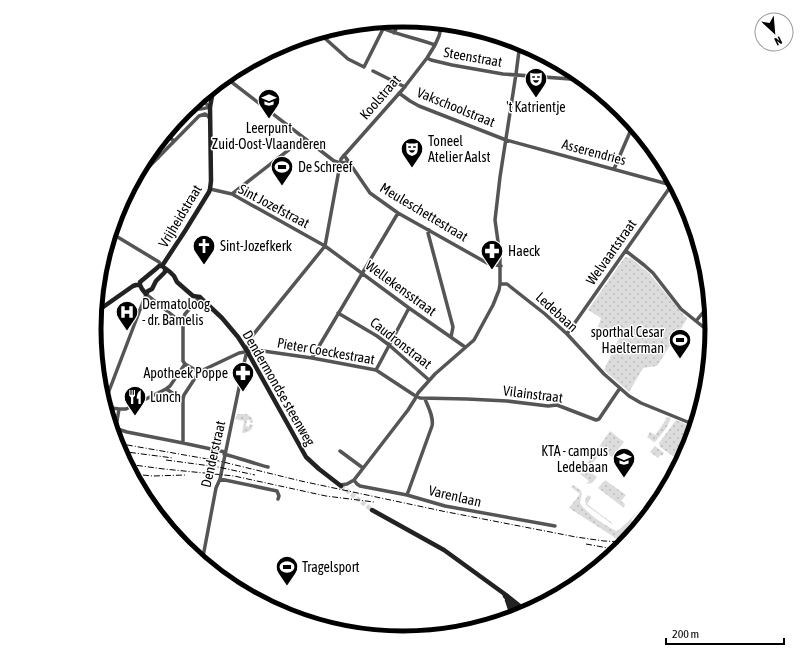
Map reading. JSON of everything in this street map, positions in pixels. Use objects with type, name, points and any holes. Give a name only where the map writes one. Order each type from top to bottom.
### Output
[{"type":"street","points":[[394,33],[397,27]]},
{"type":"street","points":[[324,37],[348,59],[364,67],[383,29],[435,45]]},
{"type":"street","name":"Koolstraat","points":[[324,246],[341,159],[405,87],[427,58],[435,45],[441,30]]},
{"type":"street","points":[[340,486],[354,480],[408,410],[418,394],[440,368],[474,340],[493,305],[500,284],[501,266],[495,220],[519,50]]},
{"type":"street","name":"Steenstraat","points":[[427,58],[452,65],[504,74],[571,78]]},
{"type":"street","points":[[373,71],[405,87]]},
{"type":"street","points":[[231,81],[334,161],[340,163],[349,162]]},
{"type":"street","name":"Vrijheidstraat","points":[[146,294],[152,289],[156,281],[165,272],[164,268],[210,189],[212,181],[210,107],[213,94]]},
{"type":"street","name":"Vakschoolstraat","points":[[399,94],[419,106],[506,140]]},
{"type":"street","points":[[204,102],[210,107]]},
{"type":"street","points":[[197,108],[201,110],[210,107]]},
{"type":"street","points":[[146,170],[200,116],[206,115],[210,120]]},
{"type":"street","points":[[614,169],[631,131]]},
{"type":"street","points":[[170,137],[174,141]]},
{"type":"street","points":[[232,194],[304,138]]},
{"type":"street","name":"Asserendries","points":[[506,140],[668,183]]},
{"type":"street","name":"Meuleschettestraat","points":[[344,155],[370,193],[398,213],[487,262],[501,266]]},
{"type":"street","name":"Sint Jozefstraat","points":[[210,189],[232,194],[324,246]]},
{"type":"street","name":"Welvaartstraat","points":[[567,334],[671,189]]},
{"type":"street","points":[[312,358],[398,213]]},
{"type":"street","points":[[429,230],[428,233],[453,328],[451,337]]},
{"type":"street","points":[[116,236],[159,262],[164,268]]},
{"type":"street","name":"Wellekensstraat","points":[[324,246],[465,347]]},
{"type":"street","name":"Denderstraat","points":[[203,555],[213,501],[220,479],[248,341],[324,246]]},
{"type":"street","points":[[626,251],[653,273],[681,308],[705,328]]},
{"type":"street","points":[[140,285],[140,282],[159,266],[164,268]]},
{"type":"street","name":"Dendermondse steenweg","points":[[164,268],[174,276],[177,282],[193,296],[200,297],[228,324],[247,351],[306,457],[340,486]]},
{"type":"street","points":[[162,275],[170,277],[174,276]]},
{"type":"street","points":[[102,308],[136,284],[140,285]]},
{"type":"street","name":"Ledebaan","points":[[500,284],[507,284],[545,314],[567,334],[604,374],[632,398],[690,422]]},
{"type":"street","points":[[140,285],[146,294],[177,319],[183,319]]},
{"type":"street","points":[[109,395],[146,294]]},
{"type":"street","points":[[199,372],[185,364],[183,361],[183,319],[185,314],[200,297]]},
{"type":"street","points":[[376,370],[409,308]]},
{"type":"street","points":[[696,321],[704,311]]},
{"type":"street","name":"Caudronstraat","points":[[338,312],[389,344],[430,380]]},
{"type":"street","name":"Pieter Coeckestraat","points":[[247,351],[256,350],[312,358],[376,370],[417,396],[425,398]]},
{"type":"street","points":[[183,442],[182,400],[199,372],[239,353],[247,351]]},
{"type":"street","points":[[111,407],[126,409],[166,389],[170,386],[185,364]]},
{"type":"street","name":"Vilainstraat","points":[[425,398],[474,399],[548,406],[557,405],[599,420],[620,388]]},
{"type":"street","points":[[166,389],[182,400]]},
{"type":"street","points":[[407,496],[433,422],[425,398]]},
{"type":"street","points":[[115,420],[119,409]]},
{"type":"street","points":[[118,429],[127,432],[183,442],[225,453],[268,467]]},
{"type":"street","points":[[340,451],[363,468]]},
{"type":"street","points":[[220,479],[277,491],[279,496],[278,499]]},
{"type":"street","name":"Varenlaan","points":[[354,480],[360,486],[452,507],[555,526]]},
{"type":"street","points":[[372,510],[444,550],[521,607]]},
{"type":"street","points":[[499,591],[516,609]]},
{"type":"street","points":[[506,598],[510,611]]},
{"type":"green space","points":[[625,257],[631,258],[649,273],[687,319],[657,366],[643,368],[629,392],[604,370],[620,336],[598,327],[601,318],[588,310]]},
{"type":"green space","points":[[238,414],[247,414],[252,418],[253,423],[250,423],[250,420],[247,420],[246,426],[249,427],[250,424],[253,425],[252,428],[246,433],[242,433],[244,421],[235,419]]},
{"type":"green space","points":[[667,417],[671,418],[667,427],[656,441],[654,442],[647,437],[650,432],[655,435]]},
{"type":"green space","points":[[676,420],[689,425],[677,456],[673,456],[660,447],[659,443]]},
{"type":"green space","points":[[610,431],[624,442],[612,457],[604,451],[600,456],[599,455],[588,469],[597,477],[592,483],[586,484],[589,481],[580,474]]},
{"type":"green space","points":[[655,446],[664,453],[658,458],[650,452]]},
{"type":"green space","points":[[605,480],[626,495],[621,501],[625,504],[624,508],[598,488]]},
{"type":"green space","points":[[573,485],[581,492],[580,503],[586,510],[597,519],[617,531],[642,508],[631,520],[634,523],[620,539],[614,538],[569,508],[580,494],[571,487]]},
{"type":"green space","points":[[656,490],[657,491],[642,508]]},
{"type":"green space","points":[[588,495],[591,498],[587,504],[612,524],[586,505],[585,500]]},
{"type":"tunnel","points":[[341,486],[372,510]]},
{"type":"railway","points":[[124,444],[219,461],[301,481],[442,511],[576,537],[618,542]]},
{"type":"railway","points":[[127,452],[173,458]]},
{"type":"railway","points":[[166,460],[218,467],[255,475]]},
{"type":"railway","points":[[133,465],[234,476],[326,496],[374,502]]},
{"type":"railway","points":[[138,475],[153,476],[185,475]]},
{"type":"railway","points":[[586,544],[611,548]]},
{"type":"place","name":"'t Katrientje","points":[[536,98]]},
{"type":"place","name":"Leerpunt Zuid-Oost-Vlaanderen","points":[[269,120]]},
{"type":"place","name":"Toneel Atelier Aalst","points":[[412,168]]},
{"type":"place","name":"De Schreef","points":[[282,186]]},
{"type":"place","name":"Sint-Jozefkerk","points":[[204,266]]},
{"type":"place","name":"Haeck","points":[[492,270]]},
{"type":"place","name":"Dermatoloog - dr. Bamelis","points":[[127,332]]},
{"type":"place","name":"sporthal Cesar Haelterman","points":[[680,360]]},
{"type":"place","name":"Apotheek Poppe","points":[[243,392]]},
{"type":"place","name":"Lunch","points":[[135,416]]},
{"type":"place","name":"KTA - campus Ledebaan","points":[[624,478]]},
{"type":"place","name":"Tragelsport","points":[[287,586]]}]
